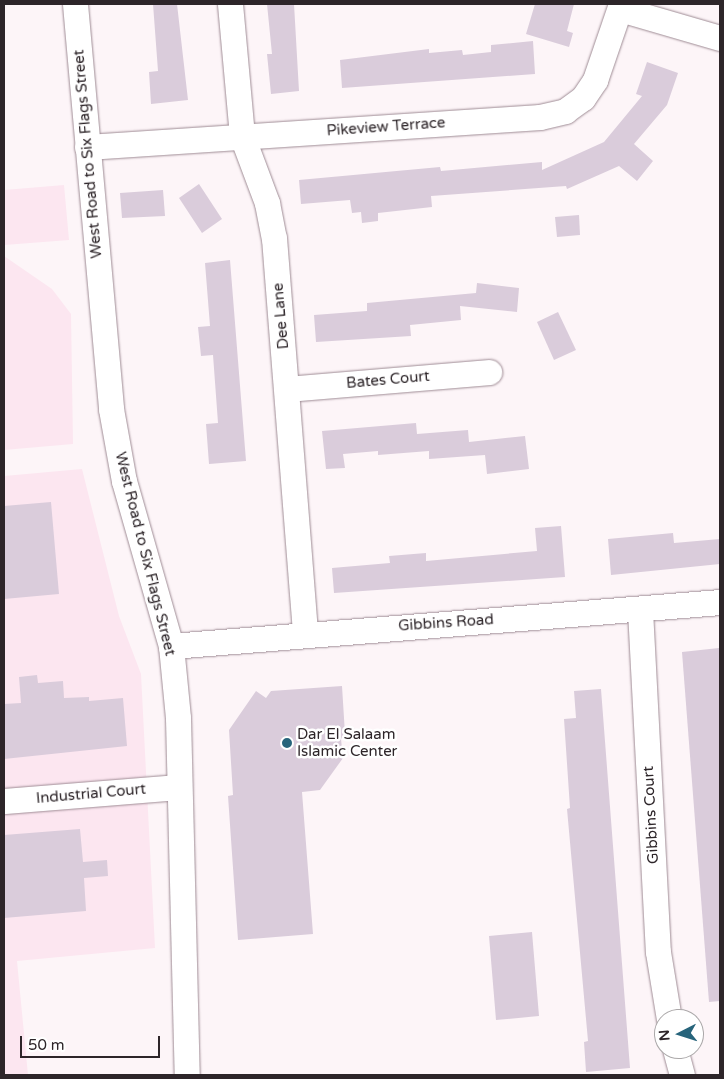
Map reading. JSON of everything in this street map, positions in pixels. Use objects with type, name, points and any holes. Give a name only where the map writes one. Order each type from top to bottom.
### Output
[{"type":"street","name":"West Road to Six Flags Street","points":[[75,4],[111,409],[124,481],[171,646],[178,718],[178,787],[187,1075]]},
{"type":"street","name":"Dee Lane","points":[[230,4],[242,136],[267,203],[274,238],[305,633]]},
{"type":"street","name":"Pikeview Terrace","points":[[87,147],[540,117],[565,110],[583,98],[595,80],[620,6]]},
{"type":"street","points":[[620,6],[720,38]]},
{"type":"street","name":"Bates Court","points":[[287,388],[489,372]]},
{"type":"street","name":"Gibbins Road","points":[[171,646],[305,633],[640,610],[720,602]]},
{"type":"street","name":"Gibbins Court","points":[[640,610],[658,952],[667,1009]]},
{"type":"street","name":"Industrial Court","points":[[4,801],[178,787]]},
{"type":"street","points":[[678,1059],[682,1075]]},
{"type":"shaded area","points":[[64,185],[69,240],[4,245],[4,190]]},
{"type":"shaded area","points":[[4,256],[52,289],[71,314],[73,444],[4,450]]},
{"type":"shaded area","points":[[82,469],[119,616],[141,674],[155,948],[17,961],[28,1075],[4,1075],[4,476]]},
{"type":"building","points":[[153,4],[177,4],[188,100],[151,104],[149,72],[158,71]]},
{"type":"building","points":[[267,4],[294,4],[299,91],[271,94],[267,54],[272,54]]},
{"type":"building","points":[[535,4],[574,4],[567,31],[573,33],[569,47],[526,34]]},
{"type":"building","points":[[533,41],[535,74],[342,88],[340,60],[429,49],[429,53],[462,50],[463,55],[491,52],[491,45]]},
{"type":"building","points":[[647,62],[678,73],[667,105],[634,144],[653,161],[637,181],[619,166],[567,189],[566,186],[431,196],[432,207],[378,213],[378,221],[362,223],[361,212],[352,213],[350,200],[301,204],[299,180],[440,167],[441,171],[542,162],[542,170],[604,142],[642,96],[636,94]]},
{"type":"building","points":[[199,184],[222,219],[202,233],[179,198]]},
{"type":"building","points":[[163,190],[165,216],[122,218],[120,193]]},
{"type":"building","points":[[579,215],[580,235],[557,237],[555,217]]},
{"type":"building","points":[[230,260],[246,461],[209,464],[206,424],[218,423],[213,355],[201,356],[198,327],[210,326],[205,263]]},
{"type":"building","points":[[477,283],[519,288],[517,312],[460,306],[461,320],[410,325],[411,336],[316,342],[314,315],[367,311],[367,303],[476,293]]},
{"type":"building","points":[[558,312],[576,350],[554,360],[537,322]]},
{"type":"building","points":[[416,423],[417,434],[468,430],[469,442],[525,436],[529,469],[487,474],[485,455],[429,459],[429,451],[378,455],[378,451],[343,454],[345,468],[326,469],[322,431]]},
{"type":"building","points":[[51,502],[59,594],[4,599],[4,506]]},
{"type":"building","points":[[561,526],[565,577],[334,593],[332,568],[390,563],[389,556],[426,553],[426,561],[537,551],[535,528]]},
{"type":"building","points":[[673,533],[674,543],[720,539],[720,564],[611,575],[608,539]]},
{"type":"building","points":[[719,648],[720,1001],[709,1002],[682,652]]},
{"type":"building","points":[[37,675],[38,683],[63,681],[64,698],[89,697],[89,701],[123,698],[127,746],[4,759],[4,704],[21,703],[19,677]]},
{"type":"building","points":[[342,686],[345,734],[341,739],[343,758],[320,790],[302,792],[313,934],[238,940],[228,796],[233,795],[229,730],[256,691],[266,698],[271,691]]},
{"type":"building","points":[[601,689],[630,1068],[586,1072],[584,1042],[588,1041],[567,809],[570,808],[564,719],[576,718],[574,691]]},
{"type":"building","points":[[80,829],[83,862],[107,860],[108,876],[84,878],[86,911],[4,918],[4,835]]},
{"type":"building","points":[[532,932],[539,1016],[496,1020],[489,936]]},
{"type":"place","name":"Dar El Salaam Islamic Center","points":[[287,743]]}]
